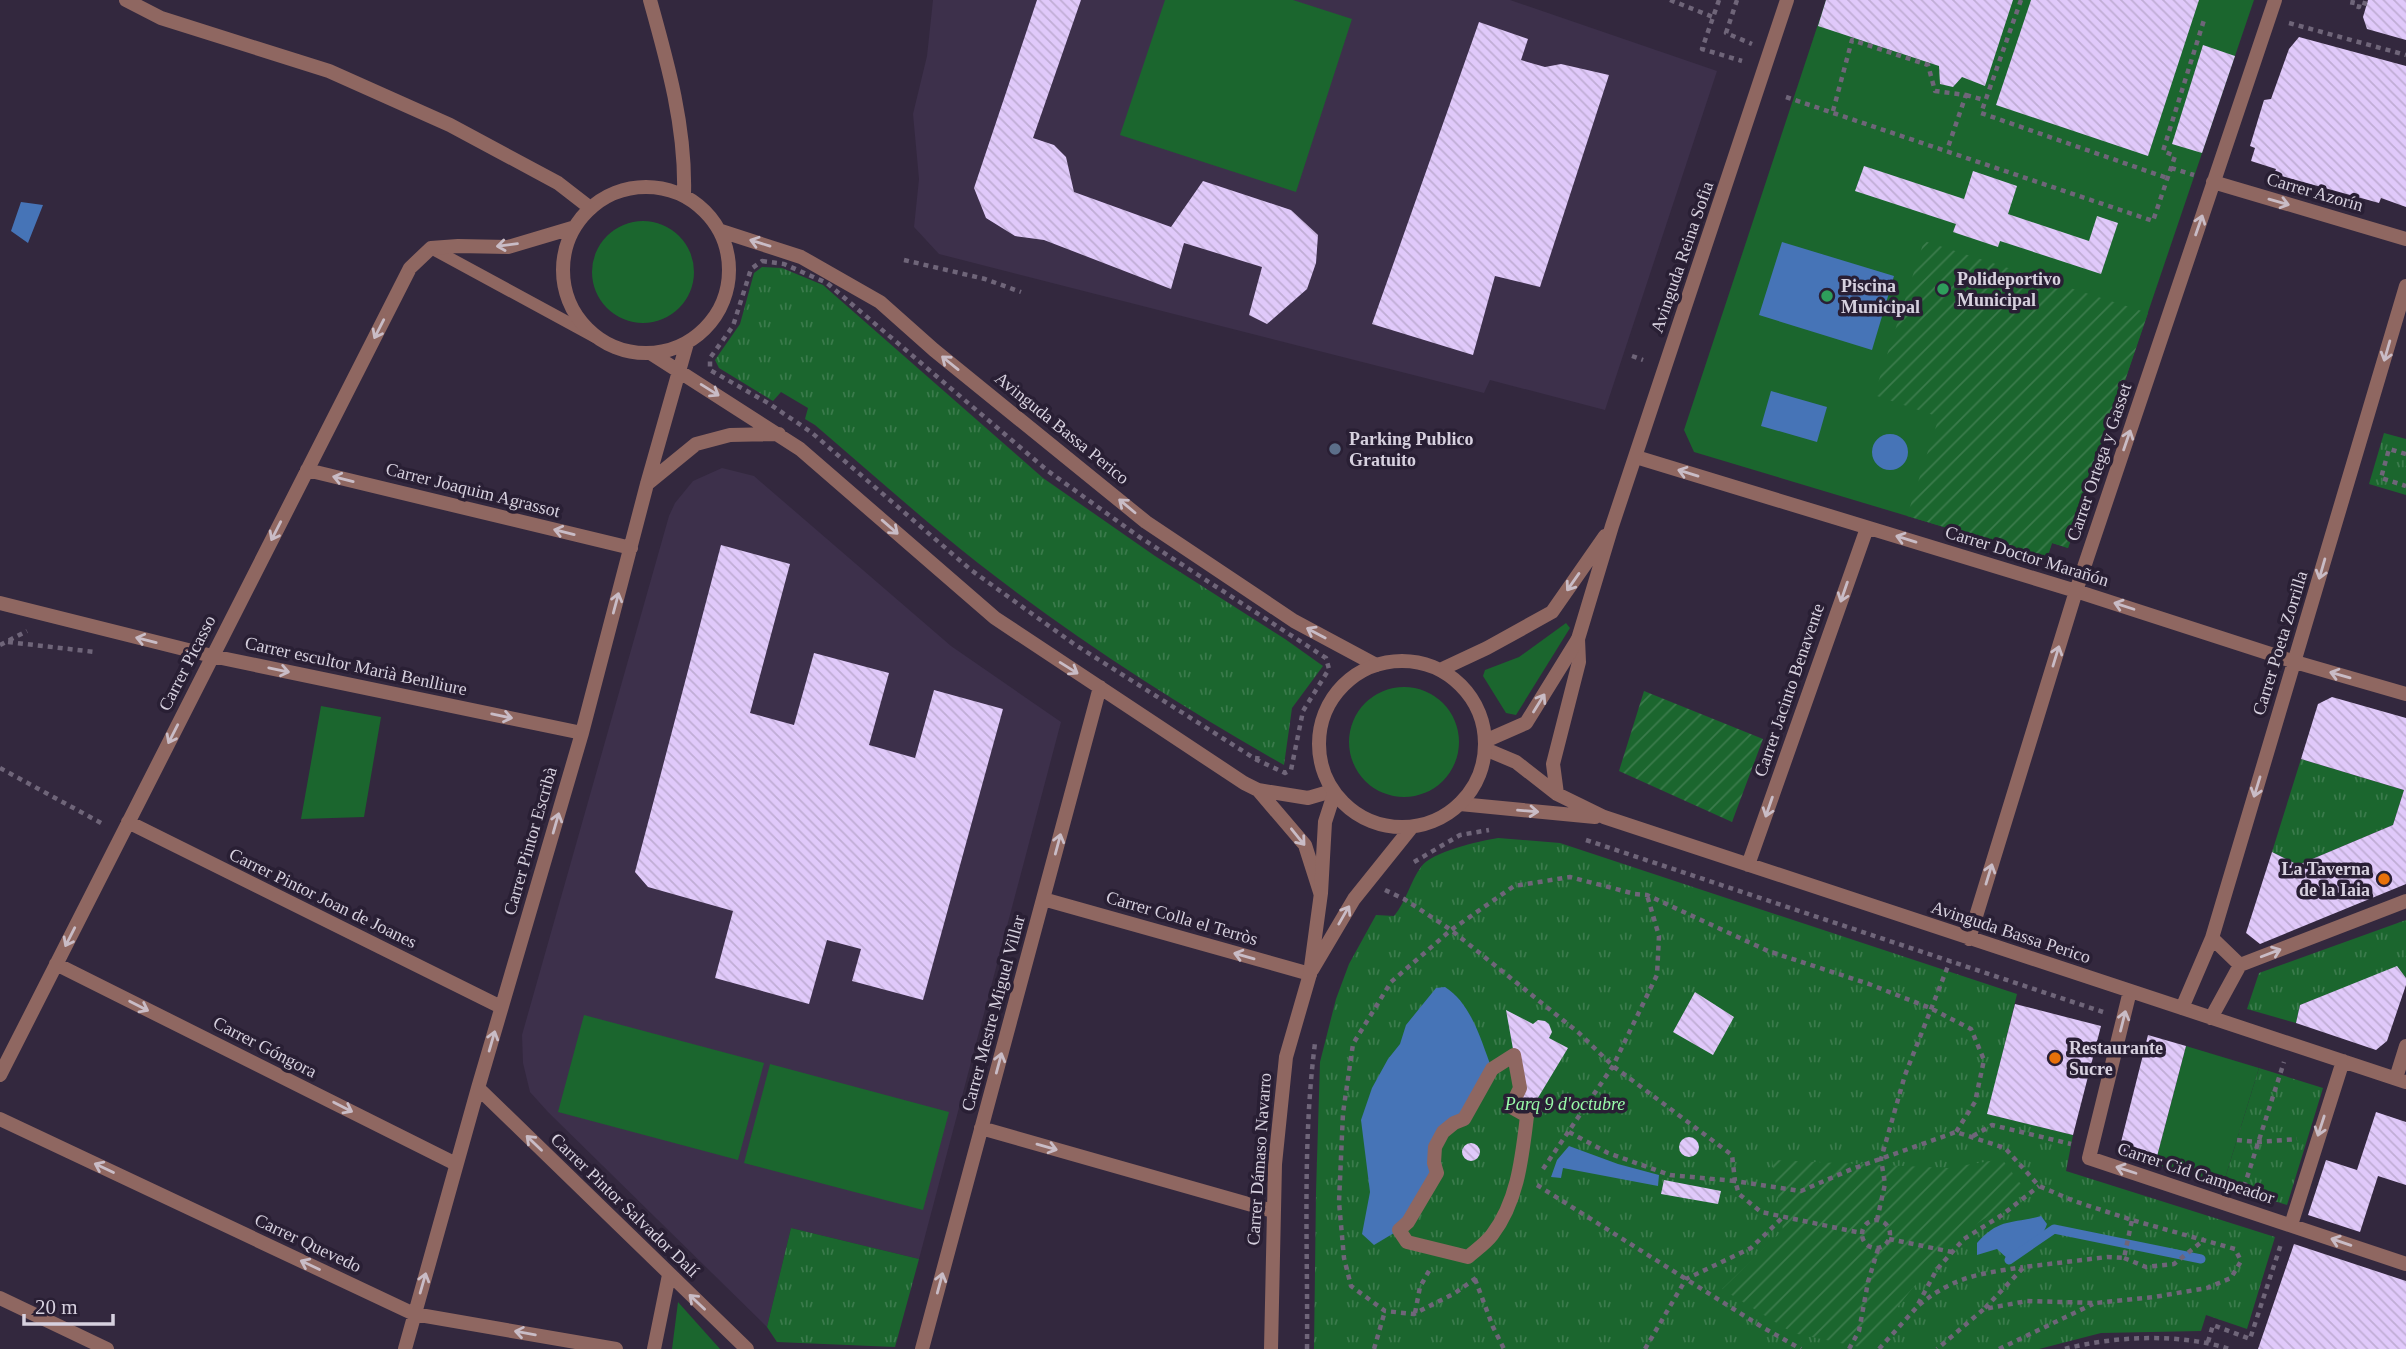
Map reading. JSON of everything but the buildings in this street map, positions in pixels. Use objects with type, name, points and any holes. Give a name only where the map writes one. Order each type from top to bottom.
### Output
[{"type":"street","points":[[126,0],[161,18],[329,71],[438,119],[558,183],[589,207]]},
{"type":"street","points":[[650,0],[667,61],[681,128],[685,168],[684,195]]},
{"type":"street","name":"Avinguda Reina Sofia","points":[[1485,745],[1526,723],[1578,639],[1612,526],[1787,0]]},
{"type":"street","name":"Carrer Ortega y Gasset","points":[[1969,939],[2076,590],[2275,0]]},
{"type":"street","name":"Carrer Azorín","points":[[2213,183],[2406,239]]},
{"type":"street","points":[[652,185],[684,195],[706,210],[721,231],[730,262],[726,294],[711,322],[687,343],[652,354],[622,351],[595,337],[574,315],[563,287],[563,257],[572,228],[589,207],[618,190],[652,185]]},
{"type":"street","points":[[431,248],[508,247],[572,228]]},
{"type":"street","name":"Avinguda Bassa Perico","points":[[721,231],[802,257],[880,302],[934,350],[1146,522],[1294,621],[1376,665]]},
{"type":"street","name":"Carrer Picasso","points":[[0,1075],[410,268],[431,248]]},
{"type":"street","name":"Carrer Poeta Zorrilla","points":[[2182,1008],[2212,938],[2406,286]]},
{"type":"street","name":"Carrer Pintor Escribà","points":[[405,1349],[501,1007],[582,733],[687,343]]},
{"type":"street","points":[[652,354],[800,449],[995,618],[1258,790],[1305,845],[1321,893]]},
{"type":"street","points":[[648,484],[695,444],[730,435],[779,434]]},
{"type":"street","name":"Carrer Doctor Marañón","points":[[1636,457],[2076,590],[2295,662],[2406,694]]},
{"type":"street","name":"Carrer Joaquim Agrassot","points":[[307,470],[631,548]]},
{"type":"street","name":"Avinguda Reina Sofia","points":[[1440,670],[1552,612],[1612,526]]},
{"type":"street","name":"Carrer Jacinto Benavente","points":[[1748,865],[1867,528]]},
{"type":"street","name":"Carrer escultor Marià Benlliure","points":[[0,603],[212,656],[582,733]]},
{"type":"street","name":"Avinguda Reina Sofia","points":[[1557,794],[1553,764],[1580,662],[1578,639]]},
{"type":"street","points":[[1409,661],[1440,670],[1458,682],[1472,699],[1482,719],[1485,745],[1478,779],[1460,804],[1437,820],[1411,828],[1393,828],[1360,818],[1346,808],[1333,793],[1321,768],[1318,742],[1323,717],[1335,695],[1353,677],[1376,665],[1409,661]]},
{"type":"street","name":"Carrer Mestre Miguel Villar","points":[[922,1349],[1100,687]]},
{"type":"street","name":"Avinguda Bassa Perico","points":[[1485,745],[1516,762],[1557,794],[1604,817],[2401,1080]]},
{"type":"street","points":[[1258,790],[1308,797],[1333,793]]},
{"type":"street","name":"Carrer Dámaso Navarro","points":[[1271,1349],[1273,1211],[1286,1057],[1310,974],[1321,893],[1325,822],[1333,793]]},
{"type":"street","name":"Avinguda Bassa Perico","points":[[1460,804],[1604,817]]},
{"type":"street","name":"Carrer Pintor Joan de Joanes","points":[[128,822],[501,1007]]},
{"type":"street","name":"Carrer Dámaso Navarro","points":[[1310,974],[1354,899],[1411,828]]},
{"type":"street","name":"Carrer Colla el Terròs","points":[[1043,899],[1310,974]]},
{"type":"street","points":[[2211,1018],[2240,965],[2406,901]]},
{"type":"street","points":[[2212,938],[2240,965]]},
{"type":"street","name":"Carrer Góngora","points":[[56,964],[456,1164]]},
{"type":"street","name":"Carrer Cid Campeador","points":[[2130,991],[2089,1158],[2287,1231],[2406,1264]]},
{"type":"street","points":[[2401,1080],[2406,1046]]},
{"type":"street","points":[[1514,1055],[1520,1088],[1511,1107],[1527,1116],[1517,1183],[1504,1217],[1491,1237],[1468,1257],[1441,1250],[1407,1242],[1399,1230],[1408,1222],[1437,1173],[1434,1163],[1435,1147],[1443,1132],[1464,1119],[1492,1069],[1514,1055]]},
{"type":"street","name":"Carrer Cid Campeador","points":[[2287,1231],[2343,1061]]},
{"type":"street","name":"Carrer Pintor Salvador Dalí","points":[[478,1088],[747,1349]]},
{"type":"street","name":"Carrer Quevedo","points":[[0,1119],[414,1314],[616,1349]]},
{"type":"street","points":[[982,1128],[1273,1211]]},
{"type":"street","points":[[654,1349],[669,1275]]},
{"type":"street","points":[[0,1298],[107,1349]]},
{"type":"lane","points":[[431,248],[595,337]]},
{"type":"path","points":[[1670,0],[1713,17]]},
{"type":"path","points":[[1719,0],[1702,49],[1742,61]]},
{"type":"path","points":[[2021,0],[1981,113],[2168,178]]},
{"type":"path","points":[[2353,0],[2352,5],[2359,7],[2360,1],[2367,4]]},
{"type":"path","points":[[1786,97],[2152,221],[2175,156],[2163,151],[2204,20]]},
{"type":"path","points":[[2288,22],[2406,55]]},
{"type":"path","points":[[1833,111],[1852,40],[1928,65],[1935,91],[1984,100]]},
{"type":"path","points":[[1947,150],[1965,95]]},
{"type":"path","points":[[2171,168],[2198,177]]},
{"type":"path","points":[[904,260],[985,279],[1021,292]]},
{"type":"path","points":[[762,261],[784,264],[827,283],[1048,471],[1138,536],[1326,658],[1329,669],[1303,711],[1290,770],[1285,773],[1257,760],[1064,636],[971,570],[811,432],[768,403],[710,370],[710,358],[733,326],[751,269],[762,261]]},
{"type":"path","points":[[1632,356],[1643,360]]},
{"type":"path","points":[[2406,454],[2389,449],[2381,478],[2406,486]]},
{"type":"path","points":[[0,768],[93,817],[121,837]]},
{"type":"path","points":[[1410,865],[1460,835],[1494,830]]},
{"type":"path","points":[[1575,836],[2108,1014]]},
{"type":"path","points":[[1376,899],[1392,881]]},
{"type":"path","points":[[1383,889],[1404,899],[1451,930],[1579,1033],[1613,1066],[1732,1155],[1739,1194],[1761,1212],[1861,1233]]},
{"type":"path","points":[[1647,895],[1768,951],[1869,984],[1930,1008],[1971,1029],[1984,1060],[1975,1102],[1956,1132]]},
{"type":"path","points":[[1877,1220],[1885,1184],[1881,1159],[1905,1075],[1950,961]]},
{"type":"path","points":[[1307,1349],[1306,1164],[1309,1092],[1315,1042]]},
{"type":"path","points":[[2242,1194],[2283,1064]]},
{"type":"path","points":[[1973,1137],[1992,1125],[2075,1144],[2074,1152]]},
{"type":"path","points":[[1569,1132],[1608,1153],[1670,1175],[1801,1191],[1956,1132],[2005,1148],[2039,1185],[2074,1201],[2235,1248],[2241,1261],[2231,1278],[2207,1288],[2096,1303],[2027,1301],[1984,1308]]},
{"type":"path","points":[[2237,1140],[2258,1142],[2308,1138],[2318,1134]]},
{"type":"path","points":[[1534,1184],[1801,1349]]},
{"type":"path","points":[[1916,1308],[1937,1269],[1964,1239],[2002,1215],[2039,1185]]},
{"type":"path","points":[[1645,1349],[1686,1279],[1751,1248],[1783,1217]]},
{"type":"path","points":[[1849,1349],[1859,1331],[1868,1282],[1878,1249],[1889,1239],[1888,1227],[1877,1220],[1867,1223],[1861,1233],[1866,1245],[1878,1249]]},
{"type":"path","points":[[2124,1258],[2132,1220]]},
{"type":"path","points":[[2208,1342],[2213,1325],[2250,1339],[2287,1231]]},
{"type":"path","points":[[1889,1239],[1952,1252]]},
{"type":"path","points":[[1879,1349],[1916,1308],[1939,1289],[1969,1276],[2107,1257],[2124,1258],[2146,1267],[2174,1264],[2205,1239]]},
{"type":"path","points":[[1414,1314],[1420,1287],[1441,1250]]},
{"type":"path","points":[[1937,1349],[1984,1308],[2024,1267]]},
{"type":"path","points":[[1475,1279],[1504,1349]]},
{"type":"path","points":[[1999,1349],[2096,1303]]},
{"type":"path","points":[[1374,1349],[1385,1311]]},
{"type":"path","points":[[2065,1349],[2090,1342],[2138,1339],[2208,1342],[2230,1349]]},
{"type":"shaded area","points":[[933,0],[1510,0],[1717,71],[1605,410],[1490,380],[1484,393],[939,254],[914,227],[919,179],[913,114],[927,56]]},
{"type":"shaded area","points":[[722,468],[754,476],[951,646],[1061,722],[919,1259],[791,1228],[767,1327],[548,1112],[530,1092],[523,1063],[522,1035],[669,516],[675,503],[693,481]]},
{"type":"green space","points":[[1165,0],[1293,0],[1352,19],[1296,192],[1120,135]]},
{"type":"green space","name":"Polideportivo Municipal","points":[[1826,0],[2254,0],[2068,548],[2052,543],[2047,558],[1694,452],[1684,430]]},
{"type":"green space","points":[[643,221],[663,225],[679,236],[690,252],[694,272],[690,292],[679,308],[663,319],[643,323],[623,319],[607,308],[596,292],[592,272],[596,252],[607,236],[623,225]]},
{"type":"green space","points":[[1924,241],[2148,313],[2068,548],[2052,543],[2047,558],[1907,516],[1939,417],[1874,395]]},
{"type":"green space","points":[[762,267],[782,268],[823,285],[1043,478],[1155,556],[1323,666],[1292,708],[1284,765],[1127,670],[1014,591],[805,419],[808,408],[781,392],[773,401],[719,368],[715,360],[740,324],[754,273]]},
{"type":"green space","points":[[2384,433],[2406,439],[2406,495],[2369,484]]},
{"type":"green space","points":[[1566,623],[1570,628],[1516,715],[1506,713],[1483,676],[1485,670],[1519,657]]},
{"type":"green space","points":[[1404,687],[1425,691],[1443,703],[1455,721],[1459,742],[1455,763],[1443,781],[1425,793],[1404,797],[1383,793],[1365,781],[1353,763],[1349,742],[1353,721],[1365,703],[1383,691]]},
{"type":"green space","points":[[1644,691],[1763,739],[1732,822],[1619,771]]},
{"type":"green space","points":[[321,706],[381,717],[364,817],[301,819]]},
{"type":"green space","points":[[2301,759],[2404,790],[2393,825],[2298,865],[2272,852]]},
{"type":"green space","name":"Parq 9 d'octubre","points":[[1498,838],[1560,843],[2017,994],[1988,1114],[2073,1135],[2066,1171],[2275,1237],[2247,1329],[2206,1315],[2201,1331],[2101,1333],[2039,1349],[1314,1349],[1320,1062],[1336,999],[1349,964],[1376,915],[1394,916],[1417,873],[1426,862],[1456,848]]},
{"type":"green space","points":[[2406,920],[2406,978],[2397,967],[2300,1005],[2296,1023],[2247,1009],[2259,973]]},
{"type":"green space","points":[[584,1015],[764,1063],[738,1160],[558,1112]]},
{"type":"green space","points":[[2186,1046],[2259,1068],[2223,1185],[2155,1164]]},
{"type":"green space","points":[[770,1064],[949,1112],[923,1210],[744,1163]]},
{"type":"green space","points":[[2259,1068],[2323,1088],[2287,1205],[2223,1185]]},
{"type":"green space","points":[[2002,1159],[2026,1191],[1951,1241],[1864,1348],[1793,1333],[1722,1289],[1783,1230],[1772,1160],[1948,1168]]},
{"type":"green space","points":[[791,1228],[919,1259],[895,1347],[777,1342],[767,1327]]},
{"type":"green space","points":[[678,1302],[720,1349],[672,1349]]},
{"type":"water","points":[[21,202],[43,205],[28,243],[11,231]]},
{"type":"water","name":"Piscina Municipal","points":[[1782,242],[1894,276],[1872,350],[1759,315]]},
{"type":"water","points":[[1771,391],[1827,407],[1817,442],[1761,426]]},
{"type":"water","points":[[1890,434],[1902,440],[1908,452],[1902,464],[1890,470],[1878,464],[1872,452],[1878,440]]},
{"type":"water","points":[[1445,987],[1469,1013],[1492,1069],[1464,1119],[1443,1132],[1437,1173],[1399,1230],[1374,1245],[1362,1234],[1370,1192],[1361,1120],[1372,1088],[1400,1044],[1406,1025],[1436,988]]},
{"type":"water","points":[[1569,1146],[1618,1164],[1659,1175],[1658,1186],[1563,1168],[1561,1178],[1551,1177],[1557,1160]]},
{"type":"water","points":[[2041,1216],[2047,1224],[2041,1236],[2009,1260],[1997,1249],[1977,1255],[1977,1243],[1992,1229],[2006,1223]]},
{"type":"waterway","points":[[2009,1260],[2054,1229],[2201,1259]]},
{"type":"place","name":"Polideportivo Municipal","points":[[1943,289]]},
{"type":"place","name":"Piscina Municipal","points":[[1827,296]]},
{"type":"place","name":"Parking Publico Gratuito","points":[[1335,449]]},
{"type":"place","name":"La Taverna de la Iaia","points":[[2384,879]]},
{"type":"place","name":"Restaurante Sucre","points":[[2055,1058]]}]
